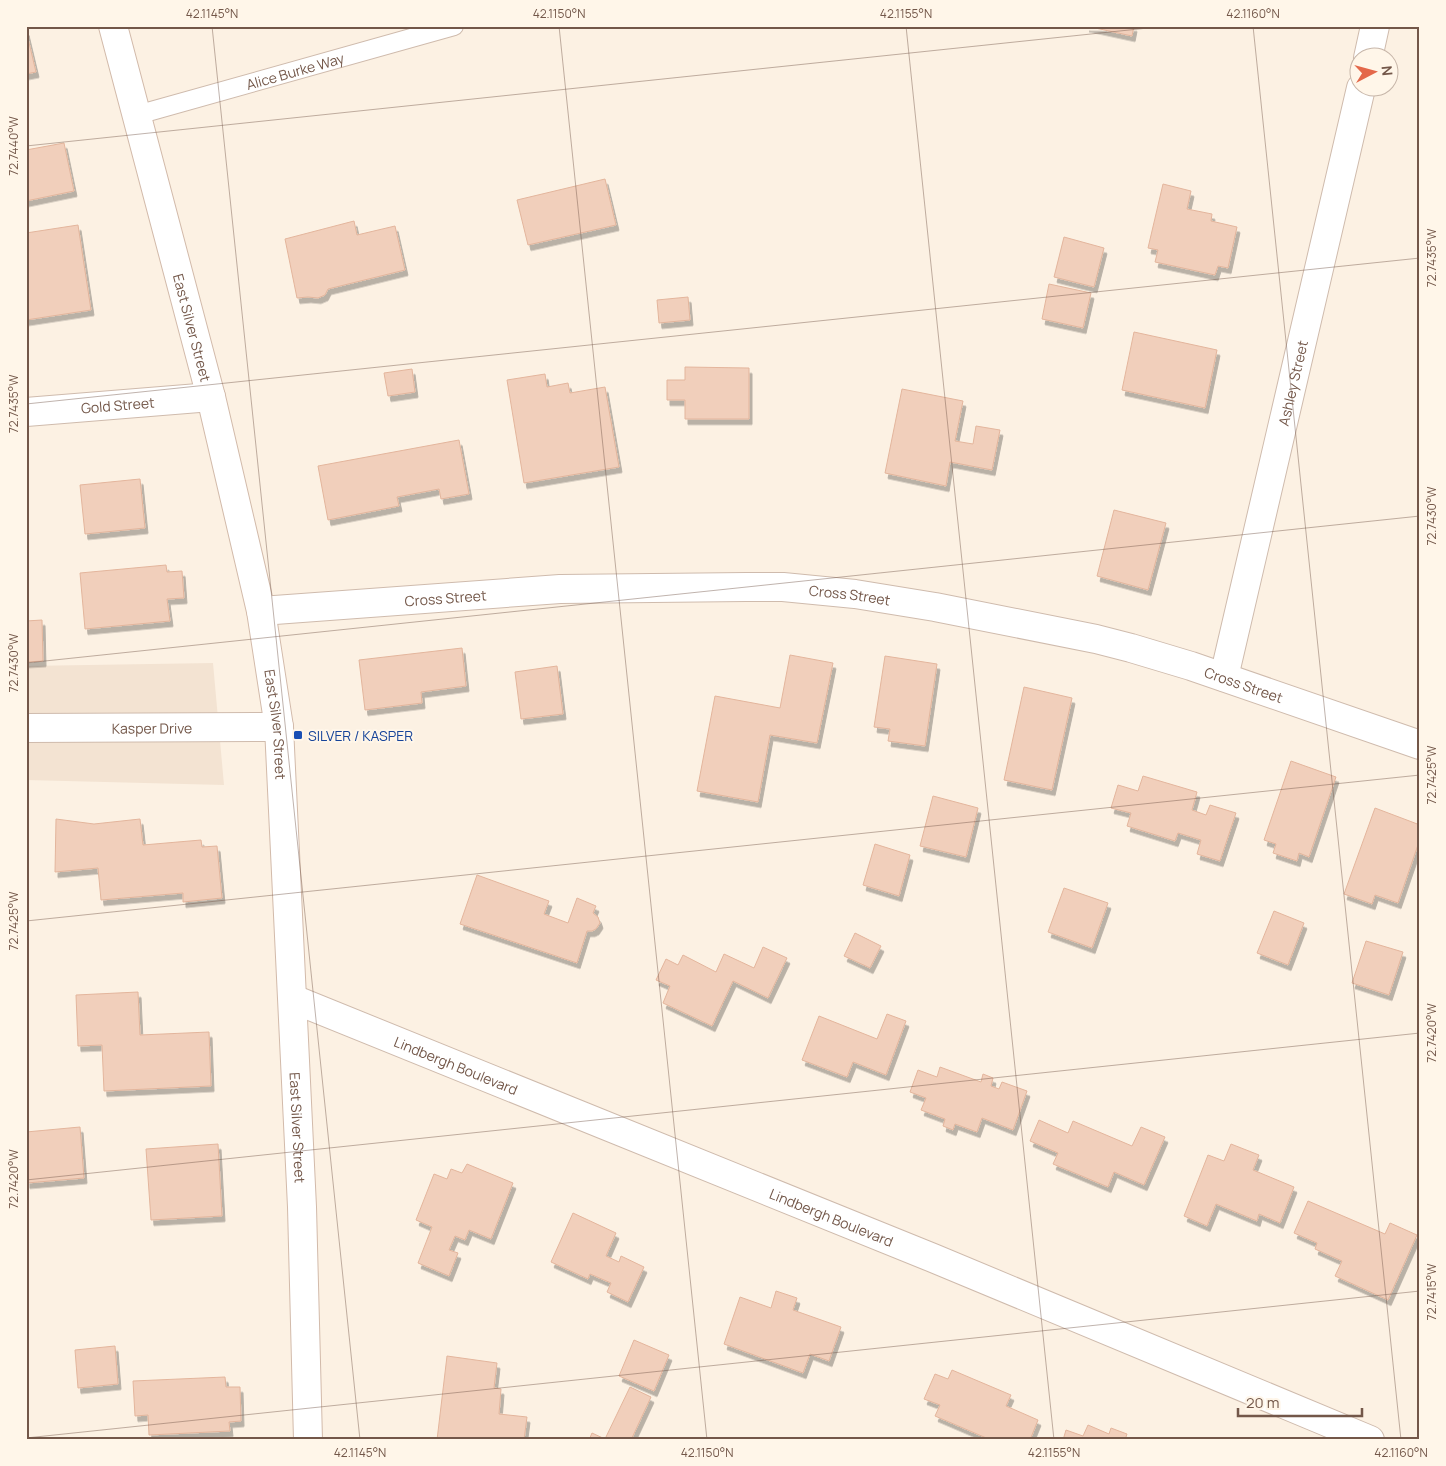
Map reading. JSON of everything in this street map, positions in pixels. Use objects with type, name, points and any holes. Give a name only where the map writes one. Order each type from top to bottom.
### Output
[{"type":"street","name":"East Silver Street","points":[[113,26],[211,398],[261,611],[279,727],[302,1207],[308,1440]]},
{"type":"street","points":[[1370,48],[1375,26]]},
{"type":"street","name":"Ashley Street","points":[[1224,678],[1359,98]]},
{"type":"street","name":"Gold Street","points":[[26,412],[211,398]]},
{"type":"street","name":"Cross Street","points":[[261,611],[560,589],[783,587],[890,599],[1132,648],[1420,745]]},
{"type":"street","name":"Kasper Drive","points":[[26,728],[279,727]]},
{"type":"street","name":"Lindbergh Boulevard","points":[[292,999],[933,1258],[1370,1440]]},
{"type":"lane","name":"Alice Burke Way","points":[[136,115],[454,26]]},
{"type":"shaded area","points":[[213,663],[224,785],[26,780],[26,666]]},
{"type":"building","points":[[1086,26],[1134,26],[1132,36]]},
{"type":"building","points":[[26,30],[36,72],[26,74]]},
{"type":"building","points":[[64,143],[74,191],[26,201],[26,150]]},
{"type":"building","points":[[605,179],[616,225],[528,245],[517,200]]},
{"type":"building","points":[[1163,184],[1191,191],[1187,209],[1212,214],[1211,221],[1237,227],[1228,268],[1218,266],[1215,275],[1155,262],[1158,250],[1148,248]]},
{"type":"building","points":[[354,221],[357,235],[395,226],[405,270],[328,289],[325,295],[318,298],[297,298],[285,239]]},
{"type":"building","points":[[78,225],[91,310],[26,320],[26,233]]},
{"type":"building","points":[[1064,237],[1104,248],[1094,287],[1054,277]]},
{"type":"building","points":[[1049,284],[1091,293],[1083,328],[1042,319]]},
{"type":"building","points":[[688,297],[690,320],[659,323],[657,300]]},
{"type":"building","points":[[1134,332],[1217,350],[1205,408],[1122,390]]},
{"type":"building","points":[[685,367],[749,368],[749,419],[685,419],[685,400],[667,400],[667,380],[685,380]]},
{"type":"building","points":[[412,369],[415,392],[388,396],[384,373]]},
{"type":"building","points":[[545,374],[547,387],[568,383],[570,393],[605,387],[619,467],[524,483],[507,380]]},
{"type":"building","points":[[902,389],[963,401],[955,441],[973,444],[976,426],[1000,430],[992,470],[950,462],[946,486],[885,473]]},
{"type":"building","points":[[459,440],[469,494],[441,499],[439,489],[397,497],[399,506],[328,520],[318,466]]},
{"type":"building","points":[[140,479],[145,528],[85,534],[80,485]]},
{"type":"building","points":[[1114,510],[1166,523],[1148,590],[1097,576]]},
{"type":"building","points":[[166,565],[167,572],[182,571],[184,598],[167,599],[170,621],[85,629],[80,573]]},
{"type":"building","points":[[42,620],[43,661],[26,662],[26,621]]},
{"type":"building","points":[[462,648],[466,686],[421,692],[422,703],[365,710],[359,660]]},
{"type":"building","points":[[790,655],[833,663],[817,743],[770,735],[758,802],[697,791],[715,696],[780,708]]},
{"type":"building","points":[[885,656],[937,664],[925,746],[888,741],[890,729],[874,727]]},
{"type":"building","points":[[557,666],[563,714],[521,719],[515,672]]},
{"type":"building","points":[[1024,687],[1072,698],[1052,790],[1004,780]]},
{"type":"building","points":[[1291,761],[1336,777],[1309,857],[1299,853],[1297,861],[1273,853],[1276,844],[1264,840]]},
{"type":"building","points":[[1143,776],[1197,792],[1192,810],[1206,815],[1210,805],[1236,813],[1220,861],[1197,854],[1201,840],[1178,833],[1175,841],[1127,826],[1131,813],[1111,808],[1118,785],[1138,791]]},
{"type":"building","points":[[933,796],[978,808],[966,857],[920,846]]},
{"type":"building","points":[[1375,808],[1420,825],[1420,839],[1398,903],[1375,895],[1372,904],[1344,894]]},
{"type":"building","points":[[56,819],[94,824],[140,819],[143,845],[201,840],[202,847],[217,846],[222,898],[183,902],[183,893],[101,900],[98,868],[55,872]]},
{"type":"building","points":[[875,844],[910,855],[899,896],[863,885]]},
{"type":"building","points":[[477,875],[549,901],[544,914],[568,923],[577,898],[596,906],[593,913],[598,917],[600,923],[596,929],[587,931],[577,963],[460,924]]},
{"type":"building","points":[[1064,888],[1108,903],[1092,948],[1048,932]]},
{"type":"building","points":[[1274,911],[1304,923],[1288,965],[1257,953]]},
{"type":"building","points":[[855,933],[881,946],[870,968],[844,956]]},
{"type":"building","points":[[1366,941],[1403,952],[1389,995],[1352,983]]},
{"type":"building","points":[[763,947],[787,958],[768,998],[733,981],[712,1026],[663,1003],[670,986],[656,980],[666,959],[678,965],[683,955],[716,972],[724,954],[754,968]]},
{"type":"building","points":[[138,992],[140,1035],[209,1032],[211,1086],[104,1091],[102,1045],[78,1046],[76,995]]},
{"type":"building","points":[[887,1014],[906,1021],[886,1075],[853,1062],[847,1077],[802,1060],[819,1016],[877,1039]]},
{"type":"building","points":[[940,1067],[981,1082],[983,1074],[993,1078],[991,1086],[999,1089],[1002,1082],[1027,1091],[1013,1130],[982,1118],[977,1132],[955,1124],[953,1130],[943,1126],[945,1119],[921,1110],[926,1098],[910,1092],[918,1070],[937,1077]]},
{"type":"building","points":[[1039,1120],[1068,1133],[1073,1121],[1132,1146],[1141,1127],[1165,1137],[1144,1185],[1114,1172],[1108,1187],[1053,1164],[1058,1153],[1030,1141]]},
{"type":"building","points":[[80,1127],[84,1178],[27,1183],[26,1132]]},
{"type":"building","points":[[218,1144],[222,1216],[151,1220],[146,1149]]},
{"type":"building","points":[[1231,1144],[1259,1155],[1253,1170],[1294,1187],[1280,1223],[1259,1214],[1257,1221],[1216,1204],[1207,1226],[1184,1216],[1208,1155],[1224,1161]]},
{"type":"building","points":[[467,1164],[513,1183],[491,1239],[469,1230],[465,1240],[455,1236],[449,1250],[458,1253],[449,1276],[418,1263],[432,1227],[416,1220],[434,1174],[447,1179],[451,1169],[462,1173]]},
{"type":"building","points":[[1308,1201],[1385,1234],[1390,1223],[1417,1235],[1388,1300],[1335,1276],[1342,1261],[1315,1249],[1317,1243],[1294,1233]]},
{"type":"building","points":[[573,1213],[616,1233],[606,1256],[619,1262],[621,1256],[644,1267],[628,1302],[607,1292],[611,1283],[590,1274],[588,1279],[551,1262]]},
{"type":"building","points":[[776,1291],[797,1298],[793,1310],[841,1327],[829,1361],[810,1354],[803,1373],[724,1344],[740,1297],[771,1308]]},
{"type":"building","points":[[634,1340],[669,1355],[654,1391],[619,1376]]},
{"type":"building","points":[[115,1346],[118,1384],[78,1388],[75,1350]]},
{"type":"building","points":[[447,1356],[497,1363],[494,1388],[501,1389],[499,1414],[527,1417],[524,1440],[437,1440]]},
{"type":"building","points":[[952,1370],[1011,1395],[1006,1406],[1038,1420],[1030,1440],[991,1440],[935,1416],[940,1405],[924,1399],[935,1374],[948,1379]]},
{"type":"building","points":[[225,1377],[226,1387],[240,1387],[241,1421],[229,1422],[230,1431],[149,1435],[148,1415],[135,1416],[133,1381]]},
{"type":"building","points":[[630,1387],[651,1397],[631,1440],[589,1440],[592,1433],[605,1439]]},
{"type":"building","points":[[1088,1425],[1109,1434],[1111,1428],[1127,1434],[1125,1440],[1063,1440],[1066,1430],[1083,1436]]},
{"type":"place","name":"SILVER / KASPER","points":[[298,735]]}]
